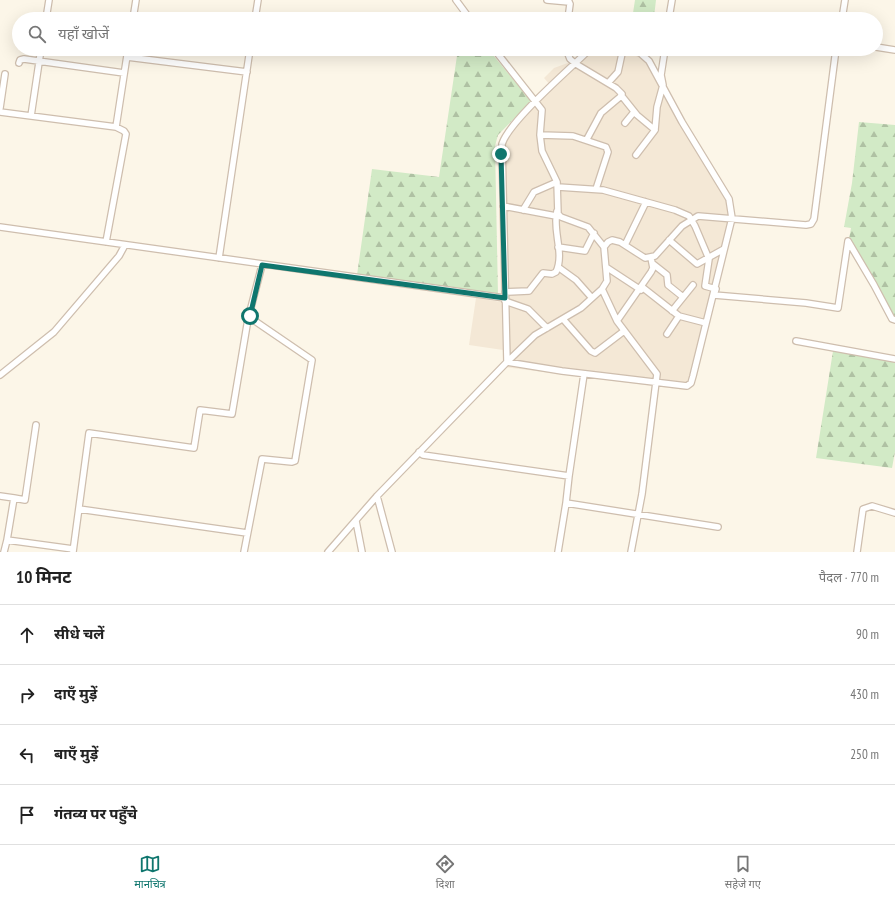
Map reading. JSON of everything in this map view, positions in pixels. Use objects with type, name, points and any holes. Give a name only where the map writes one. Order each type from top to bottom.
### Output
[{"type":"street","points":[[47,12],[48,0]]},
{"type":"street","points":[[134,12],[136,0]]},
{"type":"street","points":[[256,12],[258,0]]},
{"type":"street","points":[[456,0],[465,12]]},
{"type":"street","points":[[547,0],[569,1],[568,12]]},
{"type":"street","points":[[670,12],[672,0]]},
{"type":"street","points":[[843,12],[845,0]]},
{"type":"street","points":[[883,48],[895,50]]},
{"type":"street","points":[[31,116],[40,56]]},
{"type":"street","points":[[218,258],[249,56]]},
{"type":"street","points":[[500,56],[543,112],[540,135],[542,151],[558,185],[555,228],[558,247],[558,267],[554,274],[543,273],[531,291],[505,297]]},
{"type":"street","points":[[569,56],[576,64],[619,90],[634,112],[654,130]]},
{"type":"street","points":[[507,362],[501,148],[508,132],[536,102],[583,56]]},
{"type":"street","points":[[608,83],[618,72],[621,56]]},
{"type":"street","points":[[507,362],[684,387],[689,385],[706,324],[732,218],[729,199],[645,56]]},
{"type":"street","points":[[636,155],[654,130],[657,106],[663,85],[661,75],[664,56]]},
{"type":"street","points":[[604,247],[612,240],[625,245],[645,258],[651,258],[655,256],[691,218],[701,215],[806,225],[812,224],[815,211],[835,56]]},
{"type":"street","points":[[116,128],[127,57],[247,72]]},
{"type":"street","points":[[19,63],[20,60],[24,59],[124,73]]},
{"type":"street","points":[[0,108],[5,74]]},
{"type":"street","points":[[587,139],[601,113],[621,95]]},
{"type":"street","points":[[0,112],[116,128],[124,131],[126,134],[106,242]]},
{"type":"street","points":[[625,123],[634,112]]},
{"type":"street","points":[[540,135],[566,135],[587,139],[604,145],[608,150],[596,189]]},
{"type":"street","points":[[523,210],[534,192],[558,185],[596,189],[675,210],[691,218],[708,259],[705,284],[707,287],[714,288]]},
{"type":"street","points":[[625,245],[646,202]]},
{"type":"street","points":[[328,552],[377,496],[529,340],[563,319],[592,298],[607,281],[604,247],[594,233],[583,224],[561,217],[556,213],[523,210],[503,206]]},
{"type":"street","points":[[0,227],[262,265],[505,297],[528,309],[547,328]]},
{"type":"street","points":[[558,247],[585,251],[594,233]]},
{"type":"street","points":[[669,240],[695,263],[699,264],[724,249]]},
{"type":"street","points":[[714,288],[716,288],[714,295],[806,303],[838,308],[848,241],[892,319],[895,320]]},
{"type":"street","points":[[0,375],[54,332],[119,256],[126,245]]},
{"type":"street","points":[[617,322],[642,288],[651,272],[653,264],[651,258]]},
{"type":"street","points":[[653,264],[667,275],[668,285],[683,297]]},
{"type":"street","points":[[7,540],[73,551],[90,433],[194,448],[200,410],[232,414],[249,317],[262,265]]},
{"type":"street","points":[[558,267],[576,280],[592,298]]},
{"type":"street","points":[[606,267],[642,288],[679,316],[706,324]]},
{"type":"street","points":[[672,311],[693,285]]},
{"type":"street","points":[[602,288],[617,322],[656,371],[656,383],[639,515],[632,552]]},
{"type":"street","points":[[666,334],[679,316]]},
{"type":"street","points":[[244,552],[262,458],[292,462],[295,460],[312,360],[249,317]]},
{"type":"street","points":[[563,319],[595,353],[624,331]]},
{"type":"street","points":[[796,341],[895,359]]},
{"type":"street","points":[[558,552],[584,374]]},
{"type":"street","points":[[0,496],[25,500],[36,425]]},
{"type":"street","points":[[419,452],[423,455],[569,476]]},
{"type":"street","points":[[377,496],[392,552]]},
{"type":"street","points":[[4,552],[14,498]]},
{"type":"street","points":[[566,503],[718,527]]},
{"type":"street","points":[[857,552],[863,509],[872,506],[895,513]]},
{"type":"street","points":[[79,509],[247,533]]},
{"type":"street","points":[[356,521],[362,552]]},
{"type":"shaded area","points":[[580,56],[647,56],[732,208],[732,217],[692,386],[686,390],[504,367],[503,350],[469,345],[476,298],[501,302],[498,145],[501,136],[551,86],[544,78],[554,68],[576,60]]},
{"type":"green space","points":[[635,0],[656,0],[655,12],[633,12]]},
{"type":"green space","points":[[457,56],[494,56],[531,101],[498,135],[495,146],[498,295],[357,275],[372,169],[439,177]]},
{"type":"green space","points":[[859,122],[895,125],[895,318],[849,239],[851,228],[844,227],[852,183]]},
{"type":"green space","points":[[833,351],[895,360],[895,452],[892,468],[816,458]]},
{"type":"route","points":[[250,316],[262,265],[505,298],[501,154]]}]
